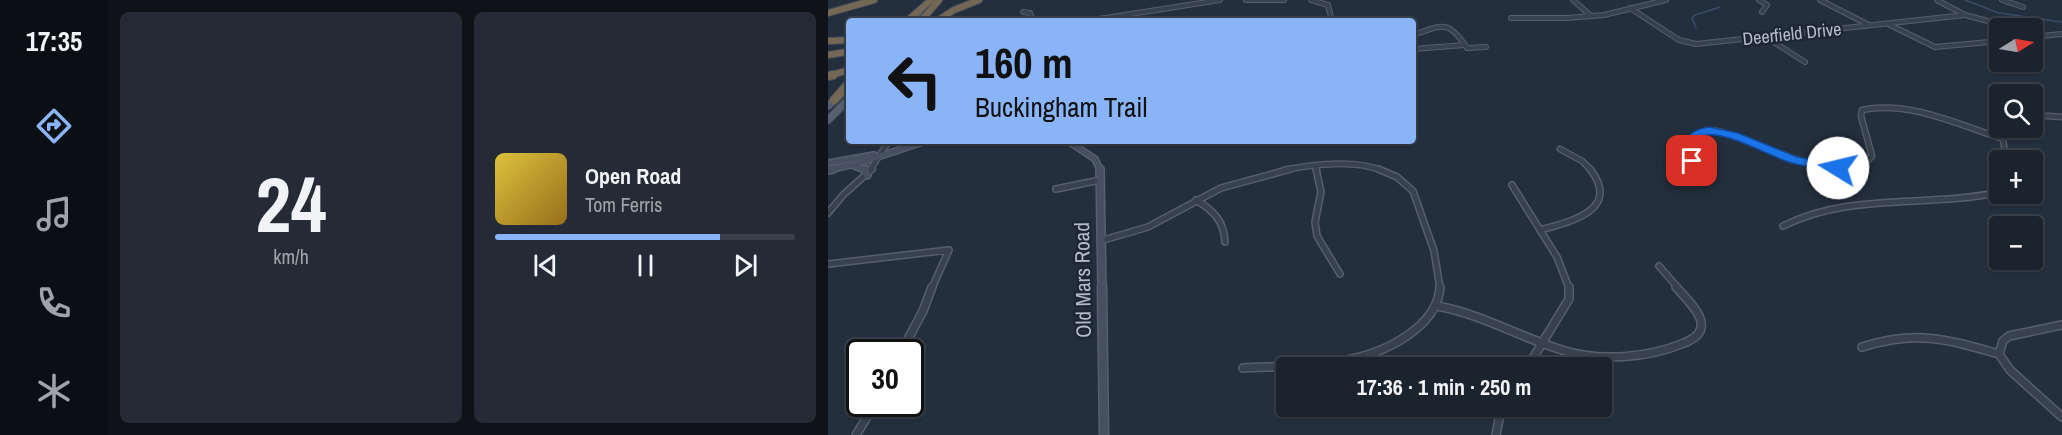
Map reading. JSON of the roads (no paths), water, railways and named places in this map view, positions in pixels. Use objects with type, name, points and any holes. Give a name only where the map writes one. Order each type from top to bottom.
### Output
[{"type":"highway","points":[[828,13],[874,0]]},
{"type":"highway","points":[[912,18],[931,0]]},
{"type":"highway","points":[[924,18],[939,0]]},
{"type":"highway","points":[[942,18],[954,10],[979,0]]},
{"type":"highway","points":[[829,40],[846,39]]},
{"type":"highway","points":[[830,54],[846,52]]},
{"type":"highway","points":[[828,76],[846,71]]},
{"type":"highway","points":[[834,100],[846,88]]},
{"type":"main road","points":[[916,18],[921,12]]},
{"type":"main road","points":[[828,106],[834,100]]},
{"type":"main road","points":[[828,120],[846,102]]},
{"type":"street","points":[[1105,18],[1220,0]]},
{"type":"street","points":[[1246,0],[1284,0]]},
{"type":"street","points":[[1311,0],[1328,5]]},
{"type":"street","points":[[1320,0],[1330,0],[1328,5],[1331,18]]},
{"type":"street","points":[[1573,0],[1591,16]]},
{"type":"street","points":[[1510,18],[1591,16],[1616,13],[1666,0]]},
{"type":"street","points":[[1759,0],[1767,5],[1762,12]]},
{"type":"street","points":[[1820,0],[1870,25]]},
{"type":"street","points":[[1937,0],[1965,15],[1989,21]]},
{"type":"street","points":[[2002,0],[2023,7]]},
{"type":"street","name":"Deerfield Drive","points":[[1630,8],[1644,14],[1686,44],[1965,15]]},
{"type":"street","points":[[1028,18],[1023,12],[1032,14],[1033,18]]},
{"type":"street","points":[[1888,24],[1935,47],[1989,42]]},
{"type":"street","points":[[1416,34],[1440,26],[1456,31],[1466,46]]},
{"type":"street","points":[[2043,35],[2062,34]]},
{"type":"street","points":[[1765,37],[1805,62]]},
{"type":"street","points":[[1416,49],[1486,47]]},
{"type":"street","points":[[1694,167],[1690,146],[1694,136],[1699,132],[1709,131],[1734,136],[1794,160],[1838,168],[1863,165],[1872,156],[1861,116],[1862,110],[1877,106],[1905,110],[2003,139],[2005,150]]},
{"type":"street","points":[[2043,116],[2062,117]]},
{"type":"street","points":[[828,213],[844,194],[867,175],[887,144]]},
{"type":"street","points":[[828,170],[916,144]]},
{"type":"street","name":"Old Mars Road","points":[[1072,144],[1095,159],[1100,170],[1104,435]]},
{"type":"street","points":[[1540,230],[1583,216],[1593,208],[1599,194],[1599,181],[1595,172],[1581,159],[1560,149]]},
{"type":"street","points":[[828,163],[882,154]]},
{"type":"street","points":[[1100,241],[1150,226],[1218,189],[1250,178],[1345,164],[1371,166],[1393,173],[1408,185],[1416,201],[1439,275],[1440,290],[1437,306],[1414,333],[1377,353],[1340,361],[1243,368]]},
{"type":"street","points":[[845,166],[862,167],[867,175]]},
{"type":"street","points":[[1316,167],[1321,192],[1317,236],[1340,274]]},
{"type":"street","points":[[1056,189],[1100,180]]},
{"type":"street","points":[[1512,185],[1564,269],[1570,291],[1569,300],[1534,357]]},
{"type":"street","points":[[1783,226],[1818,210],[1842,204],[1941,201],[1989,194]]},
{"type":"street","points":[[1196,200],[1215,211],[1225,229],[1225,242]]},
{"type":"street","points":[[828,264],[949,250],[923,311],[908,339]]},
{"type":"street","points":[[1437,306],[1474,315],[1570,352],[1591,356],[1652,352],[1694,339],[1700,333],[1702,324],[1700,315],[1659,266]]},
{"type":"street","points":[[1999,354],[2003,341],[2010,336],[2062,325]]},
{"type":"street","points":[[1862,347],[1882,340],[1909,335],[1943,339],[1999,354],[2010,370],[2062,417]]},
{"type":"street","points":[[855,435],[866,417]]},
{"type":"street","points":[[1496,435],[1502,417]]},
{"type":"waterway","points":[[1965,0],[1999,13],[2062,22]]},
{"type":"waterway","points":[[1696,28],[1692,18],[1695,15],[1720,7]]}]
